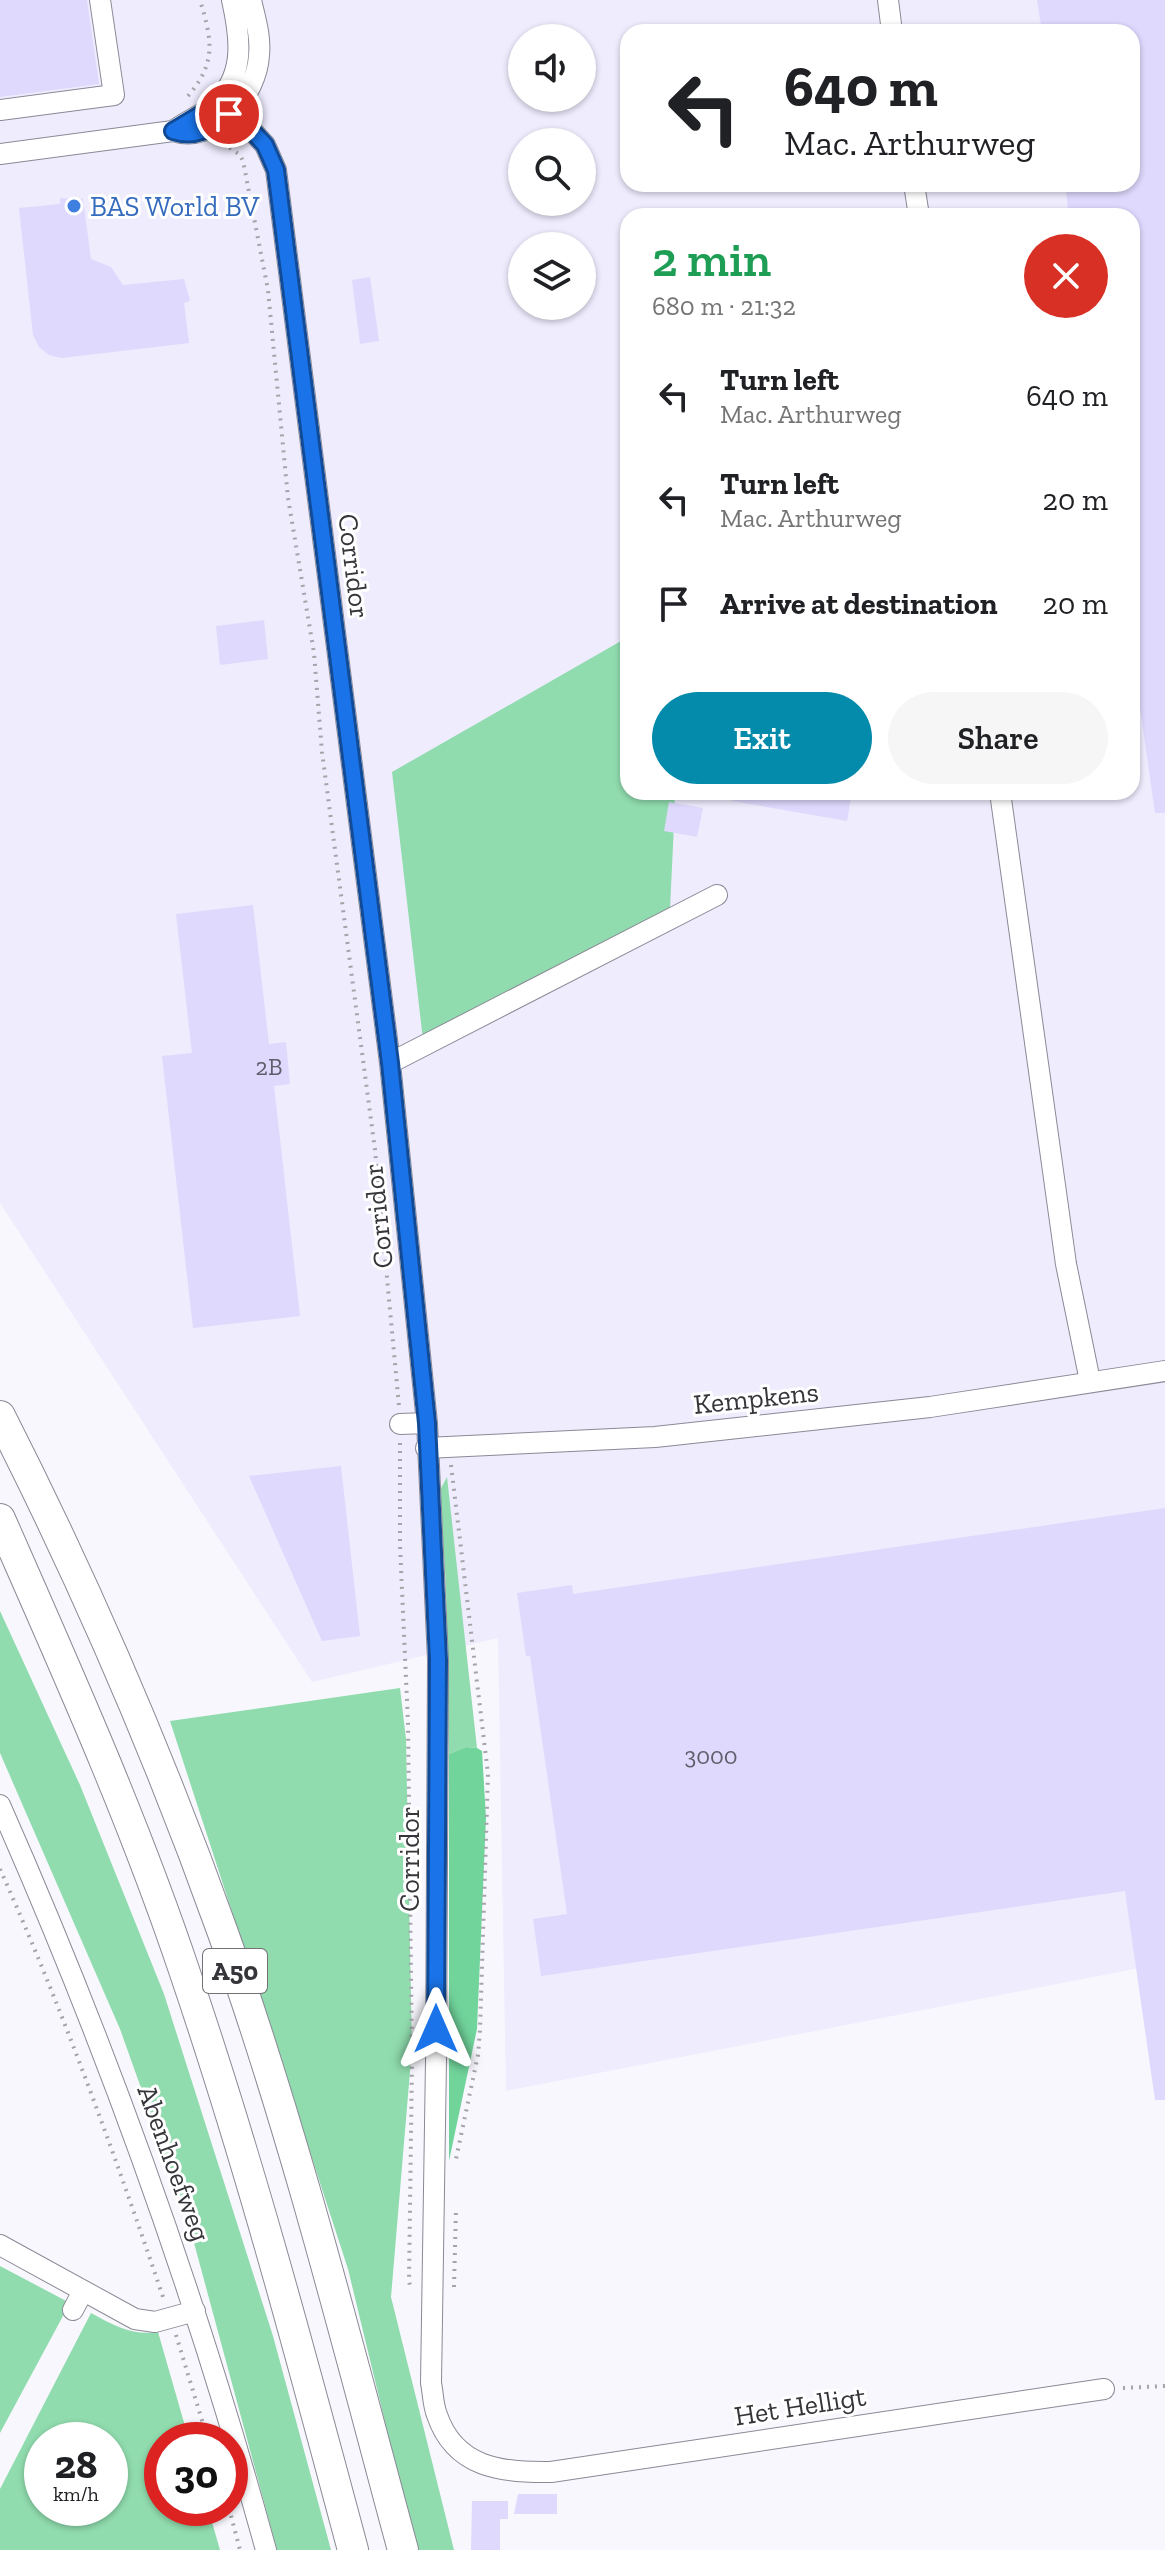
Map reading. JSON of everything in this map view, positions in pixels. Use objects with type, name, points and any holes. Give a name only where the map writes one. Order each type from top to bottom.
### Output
[{"type":"highway","name":"A50","points":[[0,1416],[93,1611],[223,1933],[317,2230],[403,2550]]},
{"type":"highway","name":"A50","points":[[0,1519],[109,1768],[185,1972],[274,2254],[353,2550]]},
{"type":"street","points":[[0,110],[114,95],[100,0]]},
{"type":"street","points":[[227,104],[240,55],[232,0]]},
{"type":"street","points":[[0,154],[173,131],[203,113],[227,104],[250,88],[258,67],[259,37],[251,0]]},
{"type":"street","points":[[888,0],[891,24]]},
{"type":"street","name":"Corridor","points":[[227,104],[265,145],[276,170],[390,1063],[427,1423],[438,1660],[431,2383],[437,2415],[452,2442]]},
{"type":"street","points":[[1001,800],[1066,1264],[1090,1381]]},
{"type":"street","points":[[390,1063],[717,895]]},
{"type":"street","name":"Kempkens","points":[[426,1448],[655,1437],[930,1407],[1165,1371]]},
{"type":"street","points":[[400,1424],[427,1423]]},
{"type":"street","name":"Abenhoefweg","points":[[0,1805],[114,2078],[195,2311],[266,2550]]},
{"type":"street","points":[[0,2245],[78,2300],[143,2321],[155,2322],[195,2311]]},
{"type":"street","name":"Het Helligt","points":[[452,2442],[466,2456],[484,2466],[514,2473],[551,2472],[1104,2389]]},
{"type":"path","points":[[189,95],[205,70],[211,52],[210,34],[200,0]]},
{"type":"path","name":"Corridor","points":[[216,135],[243,161],[268,290],[288,498],[314,653],[322,752],[375,1150],[400,1424],[400,1545],[408,1723],[411,2014],[409,2281],[413,2295]]},
{"type":"path","points":[[449,1448],[488,1774],[478,2055],[456,2162]]},
{"type":"path","name":"Abenhoefweg","points":[[0,1869],[50,1986],[117,2161],[166,2306]]},
{"type":"path","points":[[453,2298],[456,2205]]},
{"type":"path","points":[[174,2330],[202,2422]]},
{"type":"path","points":[[1104,2389],[1165,2386]]},
{"type":"path","points":[[234,2526],[240,2550]]},
{"type":"shaded area","points":[[0,0],[1165,0],[1165,1963],[506,2091],[498,1638],[312,1682],[0,1203]]},
{"type":"green space","points":[[620,642],[620,800],[674,800],[670,909],[423,1040],[392,772]]},
{"type":"green space","points":[[447,1477],[477,1748],[466,1747],[449,1754],[446,1587],[440,1490]]},
{"type":"green space","points":[[0,1611],[80,1785],[164,1994],[273,2336],[331,2550],[277,2550],[248,2443],[248,2422],[242,2422],[187,2217],[120,2029],[0,1753]]},
{"type":"green space","points":[[400,1688],[406,1739],[412,2048],[391,2297],[454,2550],[416,2550],[348,2269],[170,1721]]},
{"type":"green space","points":[[466,1747],[482,1751],[486,1818],[477,2029],[449,2161],[449,1754]]},
{"type":"green space","points":[[0,2266],[70,2303],[0,2433]]},
{"type":"green space","points":[[91,2313],[131,2331],[158,2332],[184,2422],[144,2422],[144,2526],[213,2526],[220,2550],[0,2550],[0,2489],[24,2443],[24,2526],[128,2526],[128,2422],[35,2422]]},
{"type":"building","points":[[0,0],[87,0],[99,84],[0,97]]},
{"type":"building","points":[[1037,0],[1165,0],[1165,813],[1155,813],[1140,708],[1140,208],[1068,208],[1066,192],[1140,192],[1140,24],[1041,24]]},
{"type":"building","points":[[60,198],[83,199],[91,259],[111,267],[123,285],[184,279],[190,301],[184,303],[189,343],[62,358],[49,355],[39,347],[33,335],[19,208],[60,204]]},
{"type":"building","points":[[370,277],[379,341],[360,344],[352,280]]},
{"type":"building","points":[[264,620],[268,659],[220,665],[216,626]]},
{"type":"building","points":[[732,800],[851,800],[847,821]]},
{"type":"building","points":[[669,802],[703,808],[697,837],[664,831]]},
{"type":"building","points":[[253,905],[269,1044],[286,1042],[290,1084],[274,1086],[300,1316],[193,1328],[162,1056],[192,1053],[176,914]]},
{"type":"building","points":[[341,1466],[360,1636],[322,1641],[249,1476]]},
{"type":"building","points":[[1165,1508],[1165,2100],[1155,2100],[1125,1891],[541,1976],[533,1919],[567,1914],[530,1656],[526,1656],[517,1593],[572,1585],[573,1594]]},
{"type":"building","points":[[518,2494],[557,2494],[557,2514],[514,2514]]},
{"type":"building","points":[[472,2501],[508,2501],[508,2519],[500,2519],[500,2550],[471,2550]]},
{"type":"place","name":"BAS World BV","points":[[74,206]]},
{"type":"route","points":[[229,114],[206,130],[194,134],[173,131],[203,113],[221,97],[265,145],[276,170],[390,1063],[427,1423],[438,1660],[436,2029]]}]
